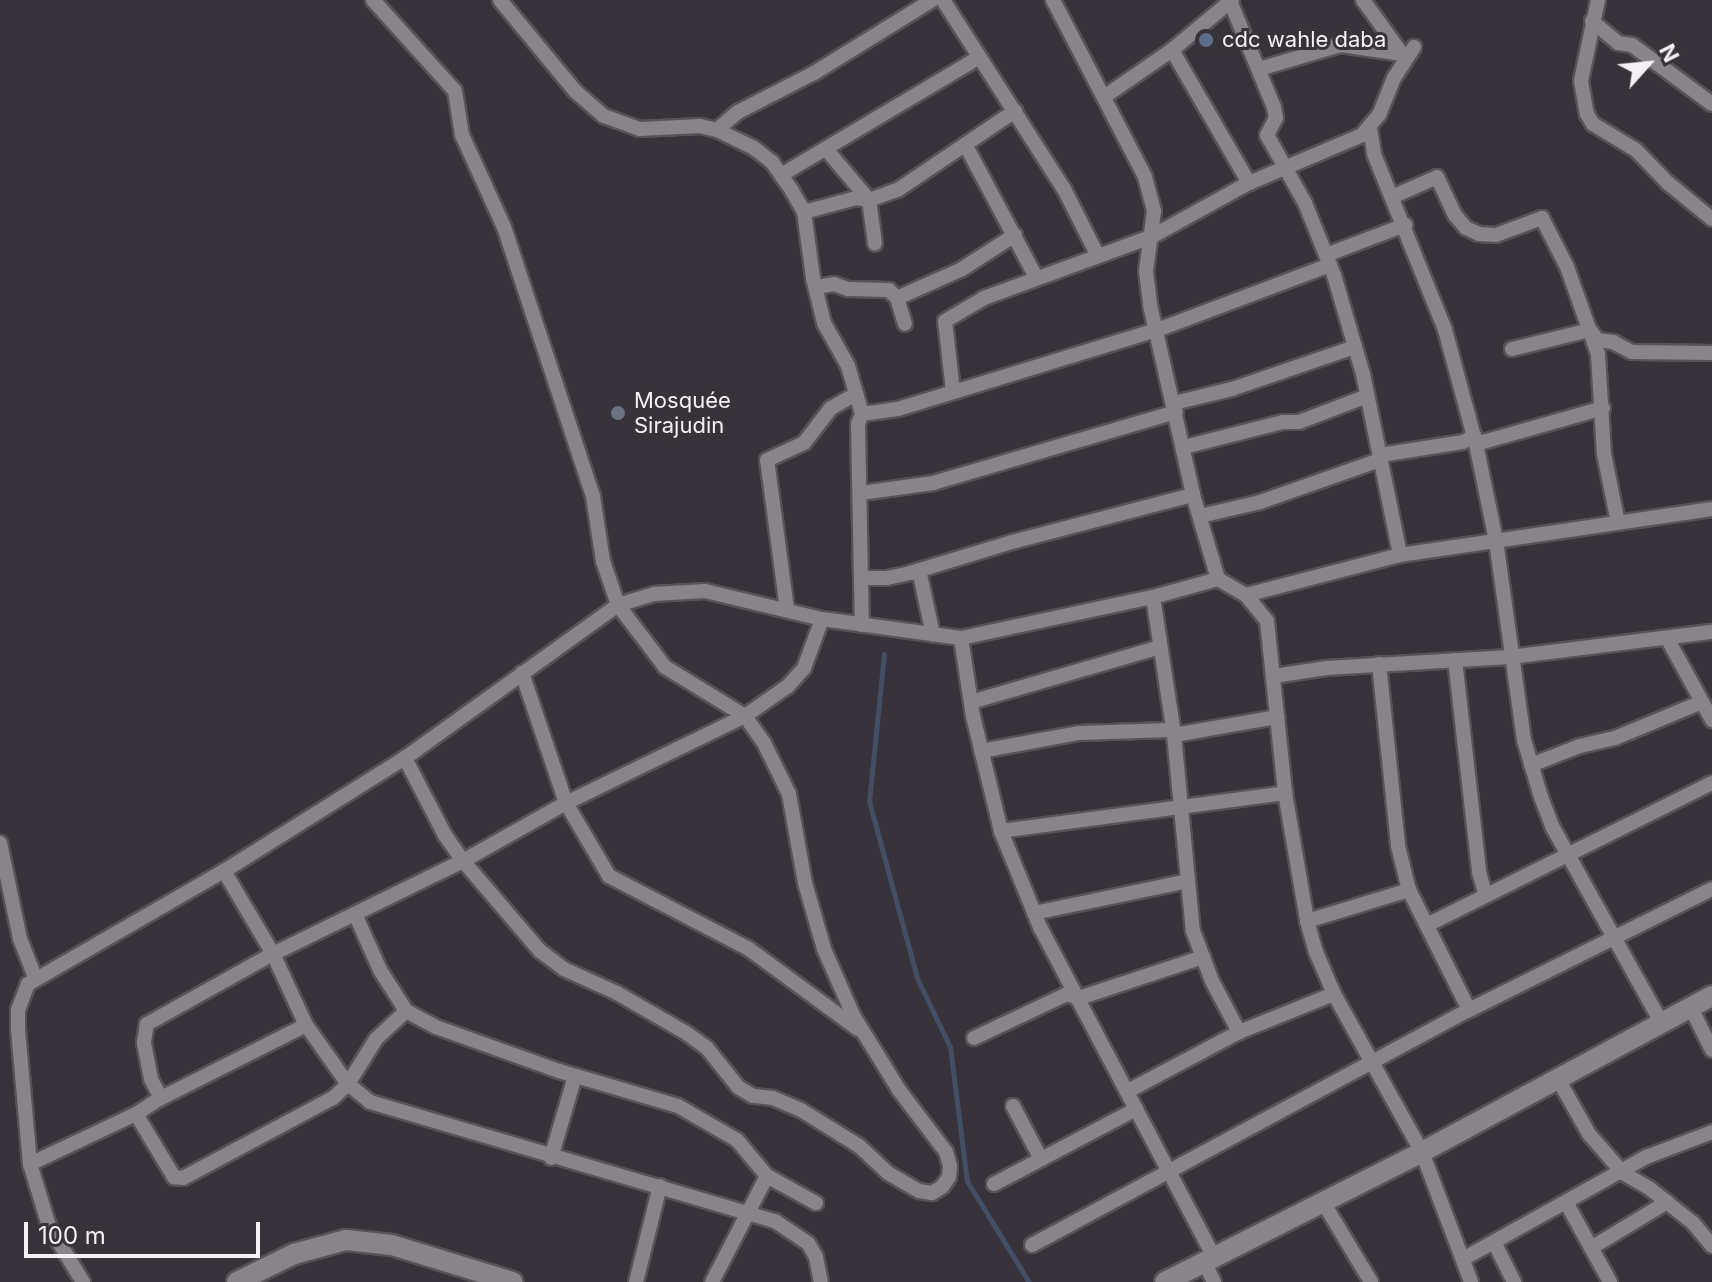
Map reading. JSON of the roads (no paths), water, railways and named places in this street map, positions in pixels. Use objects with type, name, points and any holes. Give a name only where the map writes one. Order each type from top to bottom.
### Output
[{"type":"main road","points":[[1165,1282],[1422,1152],[1712,996]]},
{"type":"main road","points":[[237,1282],[294,1254],[346,1240],[392,1245],[512,1282]]},
{"type":"street","points":[[373,0],[455,91],[462,135],[504,227],[593,496],[603,561],[618,605],[665,667],[745,716],[764,743],[789,794],[805,883],[824,949],[863,1032],[899,1090],[946,1152],[949,1177],[932,1193],[919,1191],[888,1173],[859,1146],[801,1110],[773,1098],[753,1096],[738,1087],[707,1048],[688,1034],[617,993],[564,969],[540,951],[463,861],[445,835],[405,758]]},
{"type":"street","points":[[500,0],[575,91],[604,116],[640,129],[700,126],[717,130],[754,148],[772,162],[804,212],[824,323],[848,366],[862,414],[858,424],[862,625]]},
{"type":"street","points":[[717,130],[738,112],[814,73],[932,0]]},
{"type":"street","points":[[943,0],[1064,189],[1097,254]]},
{"type":"street","points":[[1053,0],[1145,177],[1154,211],[1146,271],[1193,495],[1218,579],[1246,595],[1267,621],[1285,793],[1307,921],[1334,994],[1422,1152],[1471,1282]]},
{"type":"street","points":[[1363,0],[1408,53]]},
{"type":"street","points":[[1598,0],[1581,81],[1582,98],[1593,124],[1636,150],[1712,219]]},
{"type":"street","points":[[1104,97],[1172,50],[1231,1],[1276,118],[1267,135],[1286,168],[1328,260],[1355,347],[1400,555]]},
{"type":"street","points":[[1592,21],[1618,43],[1632,45],[1712,104]]},
{"type":"street","points":[[1259,69],[1341,45],[1408,53]]},
{"type":"street","points":[[1172,50],[1249,183]]},
{"type":"street","points":[[953,391],[945,321],[984,298],[1097,254],[1151,237],[1249,183],[1362,135],[1370,128],[1408,53]]},
{"type":"street","points":[[781,175],[980,57]]},
{"type":"street","points":[[804,212],[856,198],[869,200],[899,189],[1015,111]]},
{"type":"street","points":[[1370,128],[1374,154],[1394,196],[1445,330],[1475,440],[1496,541],[1510,657],[1531,765],[1552,826],[1662,1024]]},
{"type":"street","points":[[966,146],[1036,277]]},
{"type":"street","points":[[826,149],[869,200],[875,244]]},
{"type":"street","points":[[1394,196],[1437,177],[1455,215],[1466,228],[1479,234],[1496,235],[1542,218],[1567,267],[1598,354],[1604,454],[1618,523]]},
{"type":"street","points":[[862,414],[898,409],[1157,330],[1405,225]]},
{"type":"street","points":[[897,298],[971,264],[1015,235]]},
{"type":"street","points":[[816,287],[834,284],[848,289],[889,290],[897,298],[905,324]]},
{"type":"street","points":[[1512,349],[1590,330]]},
{"type":"street","points":[[1590,330],[1597,340],[1613,342],[1632,352],[1712,353]]},
{"type":"street","points":[[861,493],[933,483],[1355,347]]},
{"type":"street","points":[[787,609],[767,460],[804,443],[831,408],[856,394]]},
{"type":"street","points":[[1184,447],[1283,422],[1299,422],[1367,396]]},
{"type":"street","points":[[1200,516],[1260,502],[1380,458],[1475,440],[1603,408]]},
{"type":"street","points":[[861,578],[887,578],[919,570],[1193,495]]},
{"type":"street","points":[[1246,595],[1400,555],[1712,509]]},
{"type":"street","points":[[919,570],[933,635]]},
{"type":"street","points":[[83,1282],[49,1226],[30,1164],[18,1054],[18,1010],[22,995],[35,977],[224,871],[405,758],[618,605],[654,594],[694,591],[822,619],[961,638],[1153,597],[1218,579]]},
{"type":"street","points":[[1153,597],[1174,735],[1193,931],[1239,1032]]},
{"type":"street","points":[[161,1098],[151,1079],[144,1042],[147,1024],[273,954],[463,861],[566,803],[745,716],[788,686],[804,668],[822,619]]},
{"type":"street","points":[[1274,676],[1379,664],[1510,657],[1712,632]]},
{"type":"street","points":[[961,638],[981,751],[1001,831],[1034,913],[1169,1169],[1209,1260],[1214,1282]]},
{"type":"street","points":[[1667,638],[1712,720]]},
{"type":"street","points":[[971,702],[1160,647]]},
{"type":"street","points":[[1455,660],[1479,872],[1485,893]]},
{"type":"street","points":[[1379,664],[1398,846],[1409,890],[1469,1010]]},
{"type":"street","points":[[522,673],[566,803],[609,876],[749,949],[863,1032]]},
{"type":"street","points":[[1531,765],[1580,746],[1615,738],[1702,702]]},
{"type":"street","points":[[1174,735],[1277,717]]},
{"type":"street","points":[[981,751],[1079,733],[1170,730],[1174,735]]},
{"type":"street","points":[[1427,925],[1485,893],[1570,855],[1712,783]]},
{"type":"street","points":[[1001,831],[1285,793]]},
{"type":"street","points":[[0,843],[20,939],[35,977]]},
{"type":"street","points":[[224,871],[273,954],[306,1025],[348,1084],[370,1102],[551,1158],[749,1211],[775,1221],[808,1243],[816,1257],[821,1282]]},
{"type":"street","points":[[1034,913],[1188,881]]},
{"type":"street","points":[[1032,1245],[1169,1169],[1375,1064],[1469,1010],[1712,889]]},
{"type":"street","points":[[1307,921],[1409,890]]},
{"type":"street","points":[[355,914],[380,970],[406,1011],[436,1027],[575,1076],[678,1106],[737,1140],[767,1176],[816,1203]]},
{"type":"street","points":[[974,1038],[1067,994],[1079,998],[1203,957]]},
{"type":"street","points":[[1128,1091],[1239,1032],[1334,994]]},
{"type":"street","points":[[1691,1008],[1712,1050]]},
{"type":"street","points":[[136,1114],[174,1177],[183,1178],[313,1112],[348,1084],[376,1039],[406,1011]]},
{"type":"street","points":[[30,1164],[136,1114],[161,1098],[306,1025]]},
{"type":"street","points":[[551,1158],[575,1076]]},
{"type":"street","points":[[1558,1079],[1589,1134],[1623,1173],[1693,1223],[1712,1246]]},
{"type":"street","points":[[1013,1106],[1041,1159]]},
{"type":"street","points":[[994,1184],[1136,1109]]},
{"type":"street","points":[[1463,1259],[1623,1173],[1646,1157],[1712,1132]]},
{"type":"street","points":[[712,1282],[767,1176]]},
{"type":"street","points":[[636,1282],[660,1186]]},
{"type":"street","points":[[1323,1202],[1371,1282]]},
{"type":"street","points":[[1591,1248],[1667,1202]]},
{"type":"street","points":[[1567,1204],[1610,1282]]},
{"type":"street","points":[[1494,1242],[1514,1282]]},
{"type":"waterway","points":[[884,654],[869,801],[917,978],[950,1047],[967,1181],[1029,1282]]},
{"type":"place","name":"cdc wahle daba","points":[[1206,40]]},
{"type":"place","name":"Mosquée Sirajudin","points":[[618,413]]}]
